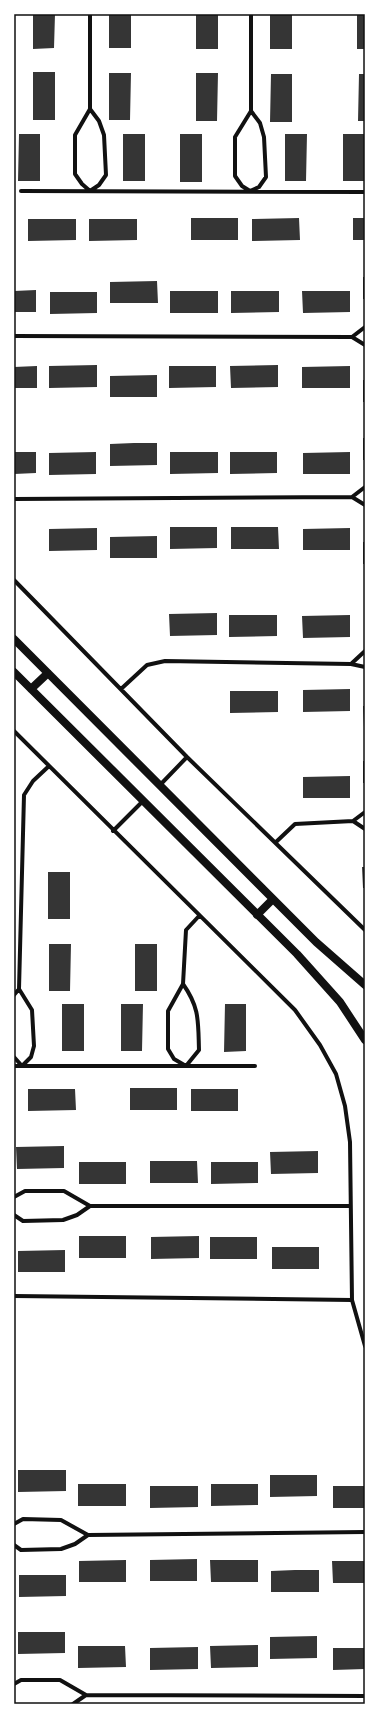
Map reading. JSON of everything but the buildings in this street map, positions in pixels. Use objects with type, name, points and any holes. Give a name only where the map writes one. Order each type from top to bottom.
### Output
[{"type":"main road","points":[[14,639],[316,942],[365,985]]},
{"type":"main road","points":[[14,672],[297,954],[340,1002],[365,1040]]},
{"type":"main road","points":[[31,689],[48,673]]},
{"type":"main road","points":[[257,915],[273,899]]},
{"type":"street","points":[[90,14],[90,109],[76,135],[75,174],[82,184],[90,191]]},
{"type":"street","points":[[250,191],[242,186],[235,176],[235,137],[251,110],[251,14]]},
{"type":"street","points":[[90,109],[99,122],[104,135],[106,175],[99,185],[90,191]]},
{"type":"street","points":[[250,191],[259,187],[266,177],[264,137],[260,123],[251,110]]},
{"type":"street","points":[[21,191],[365,192]]},
{"type":"street","points":[[352,336],[365,327]]},
{"type":"street","points":[[14,336],[352,336],[365,344]]},
{"type":"street","points":[[352,497],[365,487]]},
{"type":"street","points":[[14,499],[352,497],[365,504]]},
{"type":"street","points":[[14,580],[187,756],[365,930]]},
{"type":"street","points":[[351,664],[365,651]]},
{"type":"street","points":[[121,689],[147,665],[165,661],[351,664],[365,667]]},
{"type":"street","points":[[14,731],[113,831],[295,1010],[320,1045],[336,1074],[345,1106],[350,1142],[349,1206],[352,1300],[365,1346]]},
{"type":"street","points":[[160,785],[187,756]]},
{"type":"street","points":[[14,995],[18,989],[24,795],[33,781],[48,766]]},
{"type":"street","points":[[113,831],[142,801]]},
{"type":"street","points":[[353,821],[365,812]]},
{"type":"street","points":[[276,842],[295,824],[353,821],[365,828]]},
{"type":"street","points":[[186,1066],[174,1059],[168,1049],[168,1010],[183,984],[186,930],[199,916]]},
{"type":"street","points":[[183,984],[192,997],[197,1010],[199,1050],[186,1066]]},
{"type":"street","points":[[18,989],[32,1010],[33,1017],[34,1046],[31,1057],[22,1066]]},
{"type":"street","points":[[14,1058],[22,1066]]},
{"type":"street","points":[[14,1066],[255,1066]]},
{"type":"street","points":[[14,1197],[25,1191],[64,1191],[90,1206],[349,1206]]},
{"type":"street","points":[[14,1215],[23,1221],[63,1220],[77,1215],[90,1206]]},
{"type":"street","points":[[14,1296],[352,1300]]},
{"type":"street","points":[[14,1524],[22,1519],[62,1520],[88,1535],[365,1532]]},
{"type":"street","points":[[14,1545],[20,1550],[61,1549],[75,1544],[88,1535]]},
{"type":"street","points":[[14,1684],[21,1680],[60,1680],[86,1695],[365,1696]]},
{"type":"street","points":[[73,1704],[86,1695]]}]
